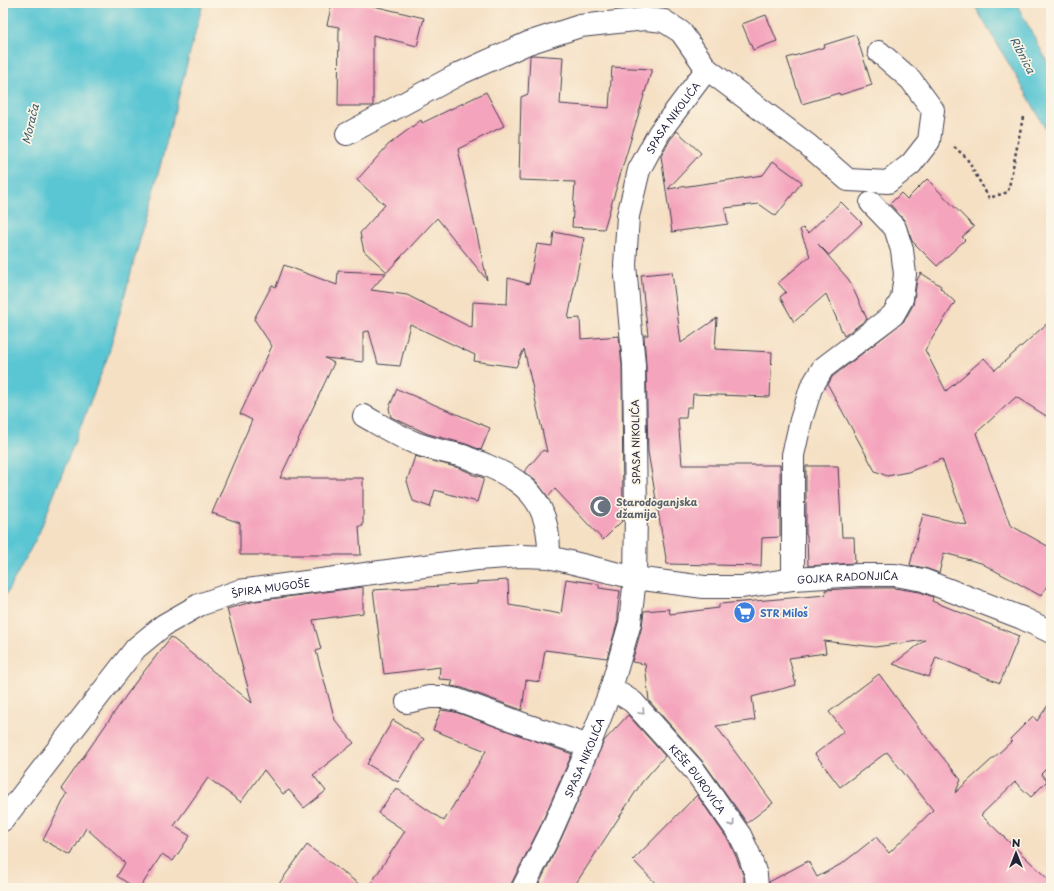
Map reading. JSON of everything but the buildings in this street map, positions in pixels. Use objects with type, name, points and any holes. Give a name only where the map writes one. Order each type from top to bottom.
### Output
[{"type":"street","points":[[347,134],[459,74],[528,42],[580,26],[645,18],[664,21],[681,32],[707,68],[808,146],[848,180],[888,182],[911,164],[929,141],[933,110],[911,80],[879,52]]},
{"type":"street","name":"SPASA NIKOLIĆA","points":[[523,888],[550,834],[589,746],[610,692],[630,623],[635,578],[636,512],[634,365],[625,266],[628,216],[640,170],[659,133],[707,68]]},
{"type":"street","points":[[793,579],[793,455],[801,420],[811,388],[823,368],[893,316],[902,300],[905,274],[902,250],[895,228],[871,204]]},
{"type":"street","points":[[364,416],[390,431],[419,444],[465,457],[496,469],[520,482],[537,501],[545,519],[549,535],[549,557]]},
{"type":"street","name":"ŠPIRA MUGOŠE","points":[[3,820],[136,648],[164,625],[199,605],[239,591],[477,559],[521,556],[549,557],[635,578]]},
{"type":"street","name":"GOJKA RADONJIĆA","points":[[635,578],[704,587],[724,588],[742,587],[793,579],[859,575],[895,575],[923,580],[1022,618],[1051,632]]},
{"type":"street","name":"KEŠE ĐUROVIĆA","points":[[610,692],[622,695],[633,702],[695,771],[740,835],[749,854],[756,875],[757,888]]},
{"type":"street","points":[[407,702],[429,697],[443,697],[458,700],[589,746]]},
{"type":"path","points":[[931,126],[966,157],[989,198],[1008,192],[1024,118]]},
{"type":"water","name":"Morača","points":[[3,3],[203,3],[108,356],[39,533],[3,600]]},
{"type":"water","name":"Ribnica","points":[[973,3],[1016,3],[1051,69],[1051,139],[1029,98]]},
{"type":"place","name":"Starodoganjska džamija","points":[[600,507]]},
{"type":"place","name":"STR Miloš","points":[[745,612]]}]
